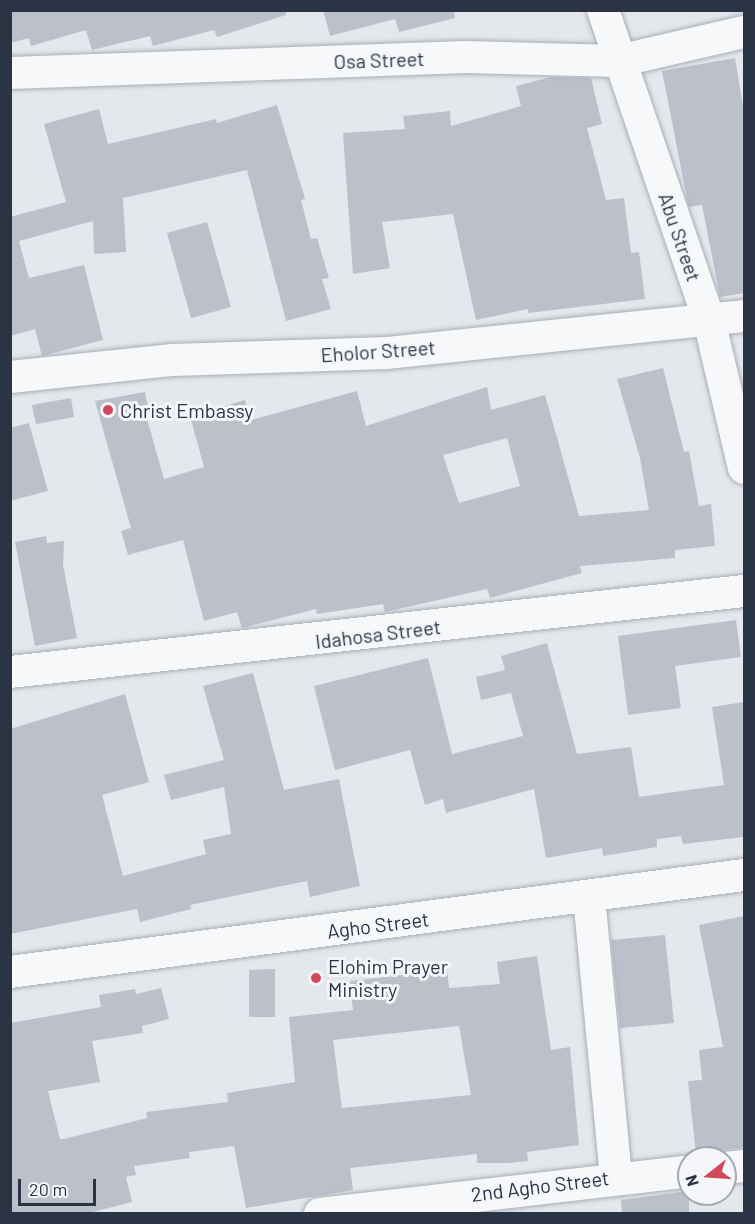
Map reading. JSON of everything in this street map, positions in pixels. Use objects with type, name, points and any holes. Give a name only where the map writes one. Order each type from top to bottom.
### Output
[{"type":"street","name":"Abu Street","points":[[603,10],[618,61],[710,320],[744,468]]},
{"type":"street","name":"Osa Street","points":[[10,73],[466,57],[618,61],[744,32]]},
{"type":"street","name":"Eholor Street","points":[[10,377],[173,360],[387,353],[744,316]]},
{"type":"street","name":"Idahosa Street","points":[[10,672],[335,639],[744,591]]},
{"type":"street","name":"Agho Street","points":[[10,972],[744,875]]},
{"type":"street","points":[[589,897],[616,1177]]},
{"type":"street","name":"2nd Agho Street","points":[[320,1214],[616,1177],[677,1172]]},
{"type":"building","points":[[10,10],[286,10],[286,15],[217,37],[214,30],[153,46],[150,36],[92,50],[86,30],[31,46],[29,38],[10,43]]},
{"type":"building","points":[[323,10],[454,10],[455,18],[399,32],[395,19],[330,36]]},
{"type":"building","points":[[735,58],[744,112],[744,293],[720,297],[702,205],[689,207],[688,204],[662,71]]},
{"type":"building","points":[[551,77],[591,78],[602,124],[587,128],[606,200],[624,198],[631,253],[639,252],[645,299],[528,313],[528,309],[476,320],[453,214],[382,222],[390,268],[353,274],[343,133],[405,129],[403,116],[450,111],[451,126],[521,106],[516,86]]},
{"type":"building","points":[[277,105],[305,199],[301,200],[311,239],[317,238],[329,278],[322,279],[331,309],[286,321],[247,170],[123,198],[126,252],[94,254],[93,221],[19,241],[29,278],[84,265],[103,340],[42,356],[35,329],[10,336],[10,217],[66,202],[44,124],[99,109],[108,144],[216,119],[217,123]]},
{"type":"building","points":[[207,222],[231,307],[191,318],[167,233]]},
{"type":"building","points":[[663,368],[684,452],[689,451],[699,506],[711,504],[715,546],[675,550],[675,558],[580,566],[582,573],[490,598],[487,589],[385,612],[383,604],[317,614],[316,609],[242,628],[237,612],[204,621],[183,540],[128,555],[121,531],[131,528],[95,401],[145,392],[149,412],[145,412],[164,479],[204,467],[190,416],[245,400],[251,420],[357,391],[366,426],[487,387],[491,410],[545,395],[579,516],[649,510],[640,458],[617,379]],"holes":[[[507,438],[520,486],[459,503],[443,455]]]},
{"type":"building","points":[[71,398],[74,417],[36,424],[32,405]]},
{"type":"building","points":[[29,423],[48,491],[10,501],[10,428]]},
{"type":"building","points":[[46,536],[47,543],[64,541],[63,565],[77,638],[35,646],[15,542]]},
{"type":"building","points":[[736,620],[741,657],[675,666],[681,708],[628,715],[618,636]]},
{"type":"building","points":[[547,643],[577,754],[631,747],[639,797],[724,785],[712,707],[744,702],[744,837],[683,844],[681,836],[657,839],[657,847],[603,856],[602,848],[546,858],[534,789],[446,813],[443,799],[425,805],[410,750],[335,770],[314,686],[428,658],[452,754],[523,736],[511,693],[481,700],[476,677],[505,670],[501,656]]},
{"type":"building","points":[[253,673],[284,790],[339,779],[360,886],[310,897],[307,881],[190,905],[191,909],[140,922],[137,909],[10,934],[10,729],[125,694],[149,782],[102,795],[123,876],[206,854],[203,840],[231,834],[224,787],[171,800],[164,775],[224,760],[203,686]]},
{"type":"building","points":[[744,916],[744,1147],[695,1146],[688,1081],[702,1080],[699,1050],[723,1047],[699,925]]},
{"type":"building","points":[[665,935],[674,1023],[620,1028],[611,940]]},
{"type":"building","points":[[537,956],[551,1050],[570,1047],[579,1145],[527,1152],[528,1161],[477,1163],[477,1154],[350,1168],[353,1190],[246,1208],[234,1146],[189,1152],[190,1158],[134,1166],[136,1175],[126,1177],[132,1202],[85,1214],[10,1214],[10,1023],[101,1007],[99,995],[135,989],[136,994],[161,988],[169,1019],[142,1026],[143,1033],[92,1041],[100,1082],[48,1091],[60,1139],[64,1139],[147,1118],[146,1112],[228,1102],[227,1093],[295,1082],[289,1017],[353,1010],[350,981],[447,970],[449,988],[500,984],[497,962]],"holes":[[[459,1026],[471,1095],[342,1108],[333,1040]]]},
{"type":"building","points":[[275,969],[275,1017],[249,1017],[249,970]]},
{"type":"building","points":[[677,1193],[677,1206],[689,1206],[689,1214],[622,1214],[621,1200]]},
{"type":"place","name":"Christ Embassy","points":[[108,410]]},
{"type":"place","name":"Elohim Prayer Ministry","points":[[316,978]]}]
